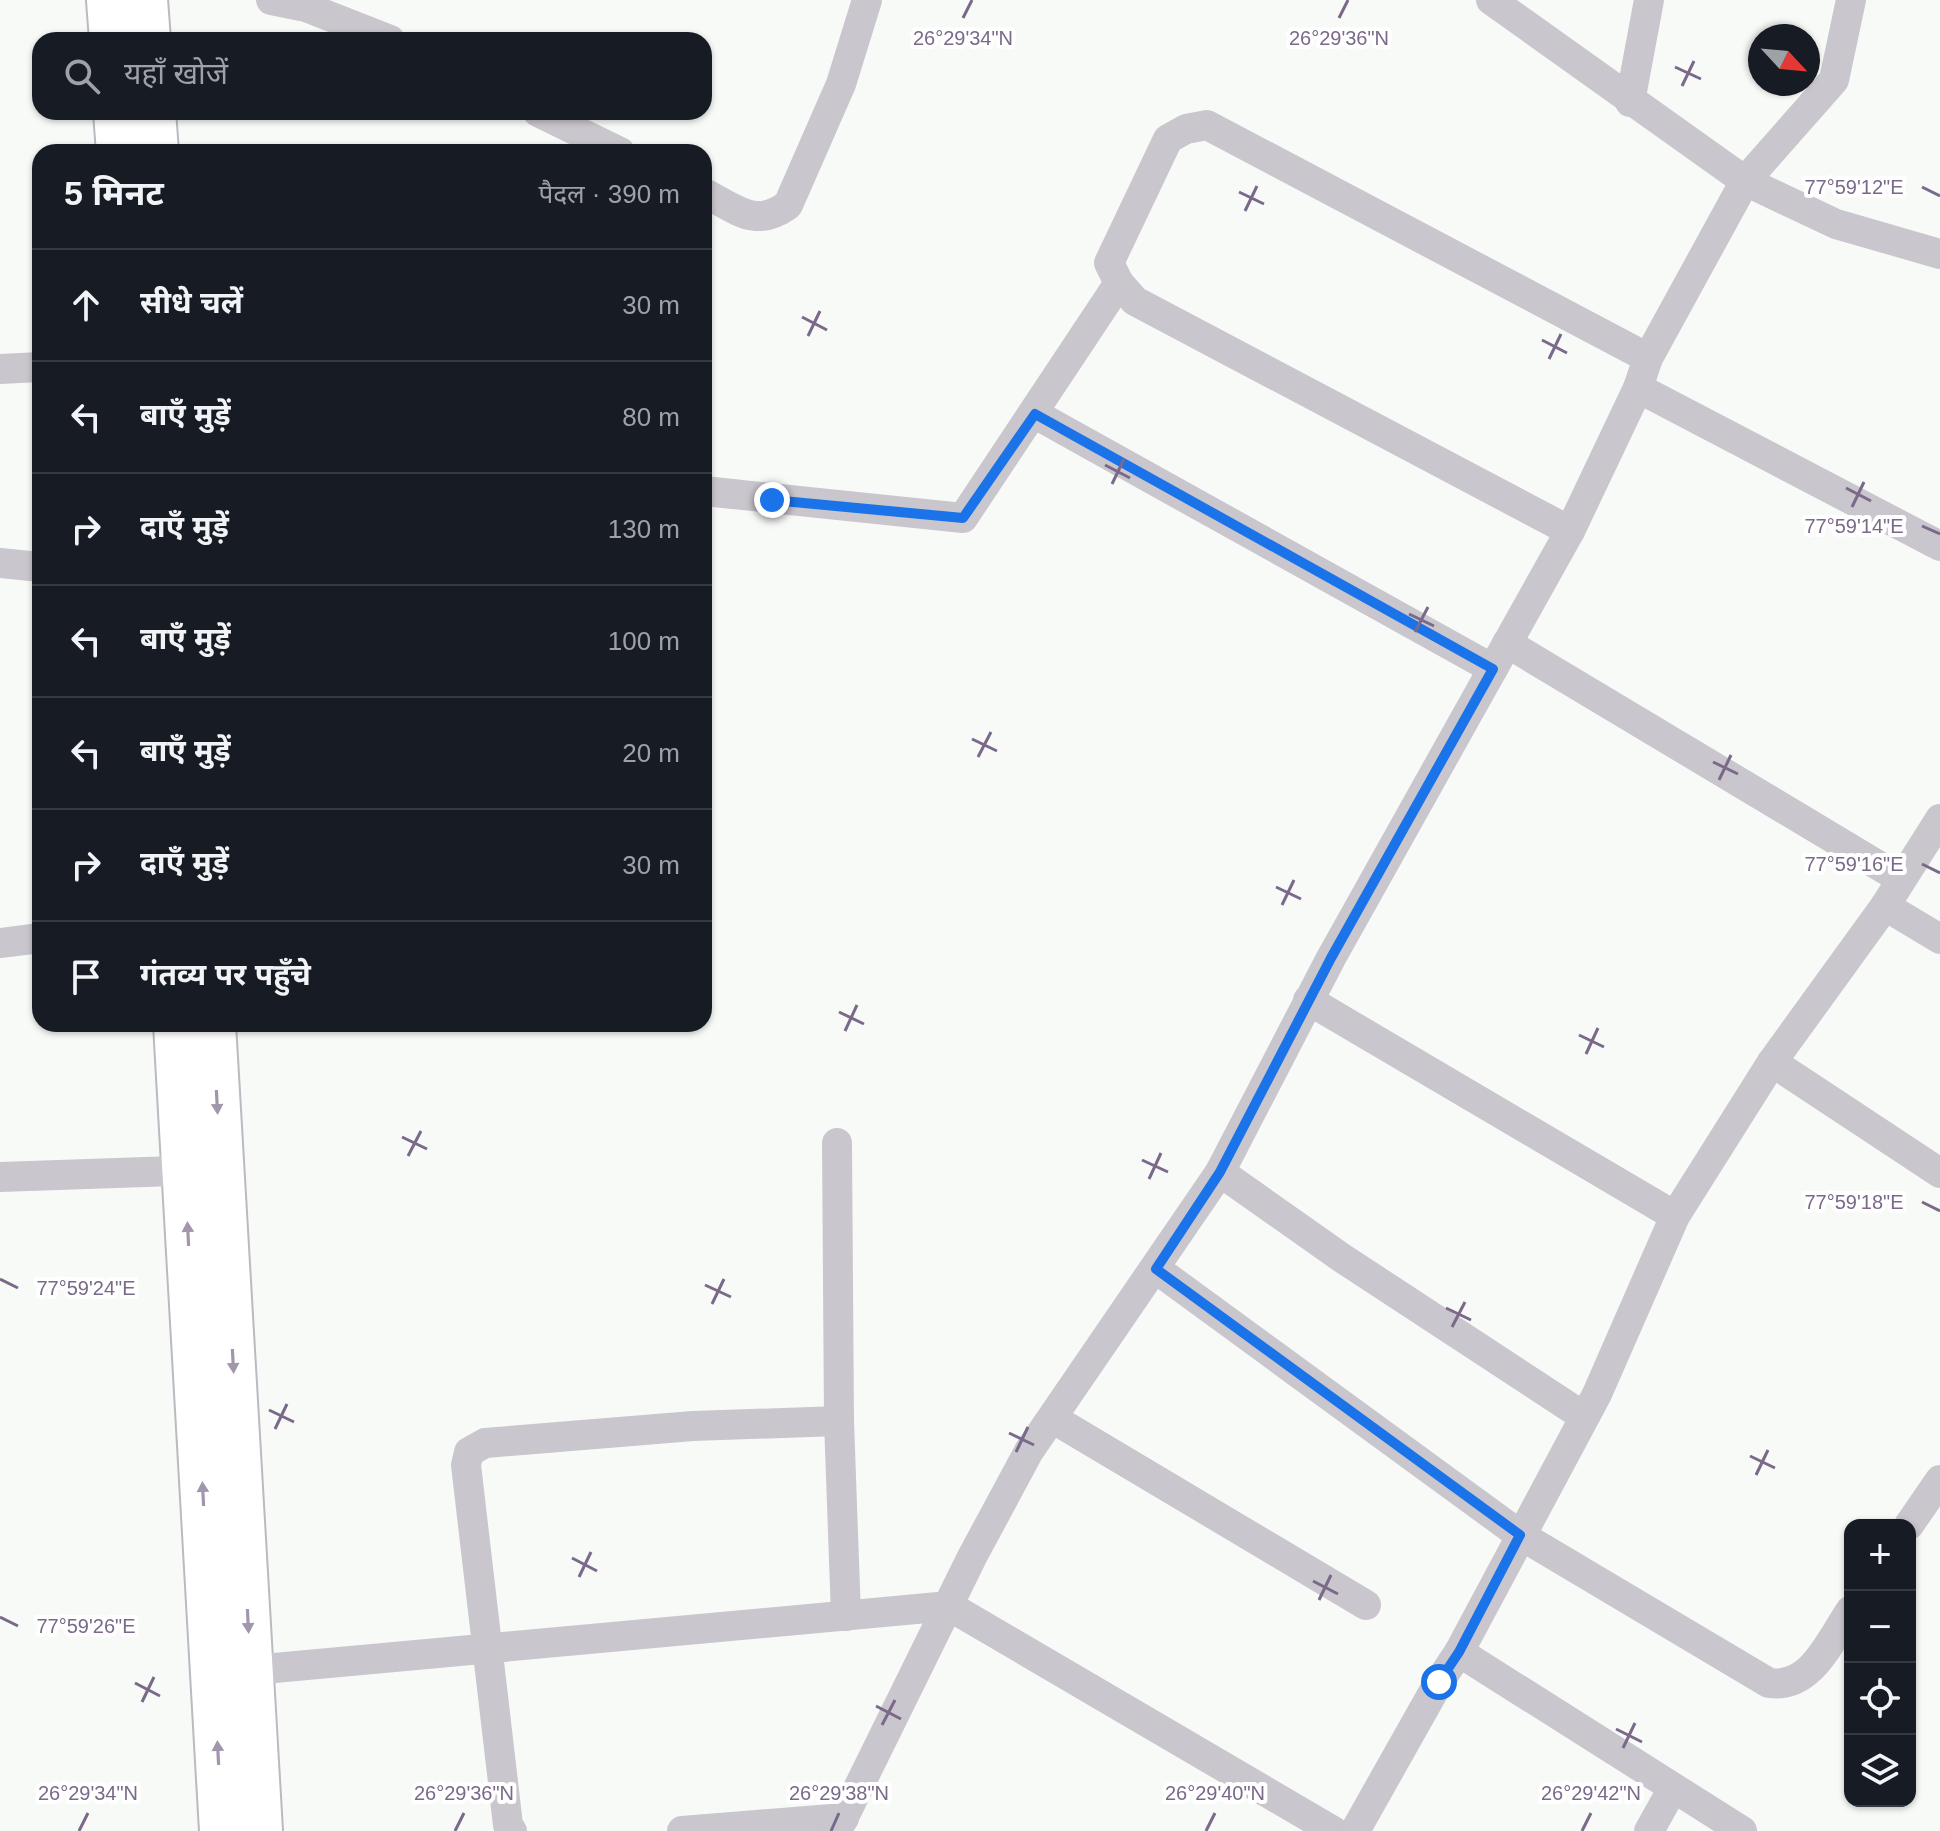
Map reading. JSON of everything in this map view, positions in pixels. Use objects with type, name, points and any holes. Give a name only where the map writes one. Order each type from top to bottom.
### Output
[{"type":"highway","points":[[109,0],[111,32]]},
{"type":"highway","points":[[145,0],[147,32]]},
{"type":"highway","points":[[117,120],[118,144]]},
{"type":"highway","points":[[154,120],[155,144]]},
{"type":"highway","points":[[177,1032],[203,1170],[232,1672],[260,1831]]},
{"type":"highway","points":[[203,1170],[212,1032]]},
{"type":"highway","points":[[222,1831],[232,1672]]},
{"type":"street","points":[[271,0],[306,7],[370,32]]},
{"type":"street","points":[[712,197],[753,217],[771,217],[788,205],[841,84],[867,0]]},
{"type":"street","points":[[1491,0],[1630,102],[1745,181],[1836,224],[1940,254]]},
{"type":"street","points":[[1630,102],[1649,0]]},
{"type":"street","points":[[682,1831],[840,1825],[1029,1451],[1220,1172],[1308,1000],[1570,531],[1638,388],[1648,358],[1745,181],[1819,101],[1834,80],[1851,0]]},
{"type":"street","points":[[554,120],[604,144]]},
{"type":"street","points":[[1570,531],[1135,301],[1119,283],[1109,263],[1168,139],[1186,129],[1207,125],[1648,358]]},
{"type":"street","points":[[712,492],[963,518],[1035,414],[1119,283]]},
{"type":"street","points":[[0,369],[32,367]]},
{"type":"street","points":[[1638,388],[1940,546]]},
{"type":"street","points":[[1035,414],[1500,656],[1901,879]]},
{"type":"street","points":[[0,563],[32,566]]},
{"type":"street","points":[[1355,1831],[1459,1652],[1597,1394],[1675,1216],[1772,1062],[1885,906],[1940,819]]},
{"type":"street","points":[[1885,906],[1940,939]]},
{"type":"street","points":[[0,943],[32,939]]},
{"type":"street","points":[[1308,1000],[1675,1216]]},
{"type":"street","points":[[1772,1062],[1940,1173]]},
{"type":"street","points":[[837,1143],[839,1421],[846,1616]]},
{"type":"street","points":[[0,1177],[203,1170]]},
{"type":"street","points":[[1220,1172],[1342,1258],[1583,1416]]},
{"type":"street","points":[[1156,1269],[1520,1535],[1769,1683],[1787,1685],[1806,1674],[1844,1620]]},
{"type":"street","points":[[1052,1418],[1366,1605]]},
{"type":"street","points":[[512,1831],[508,1825],[466,1465],[469,1452],[485,1443],[693,1426],[839,1421]]},
{"type":"street","points":[[1913,1519],[1940,1480]]},
{"type":"street","points":[[232,1672],[949,1606],[1333,1831]]},
{"type":"street","points":[[1459,1652],[1742,1831]]},
{"type":"street","points":[[1649,1831],[1673,1788]]},
{"type":"route","points":[[772,500],[963,518],[1035,414],[1493,669],[1308,1000],[1220,1172],[1156,1269],[1520,1535],[1459,1652],[1439,1682]]}]
